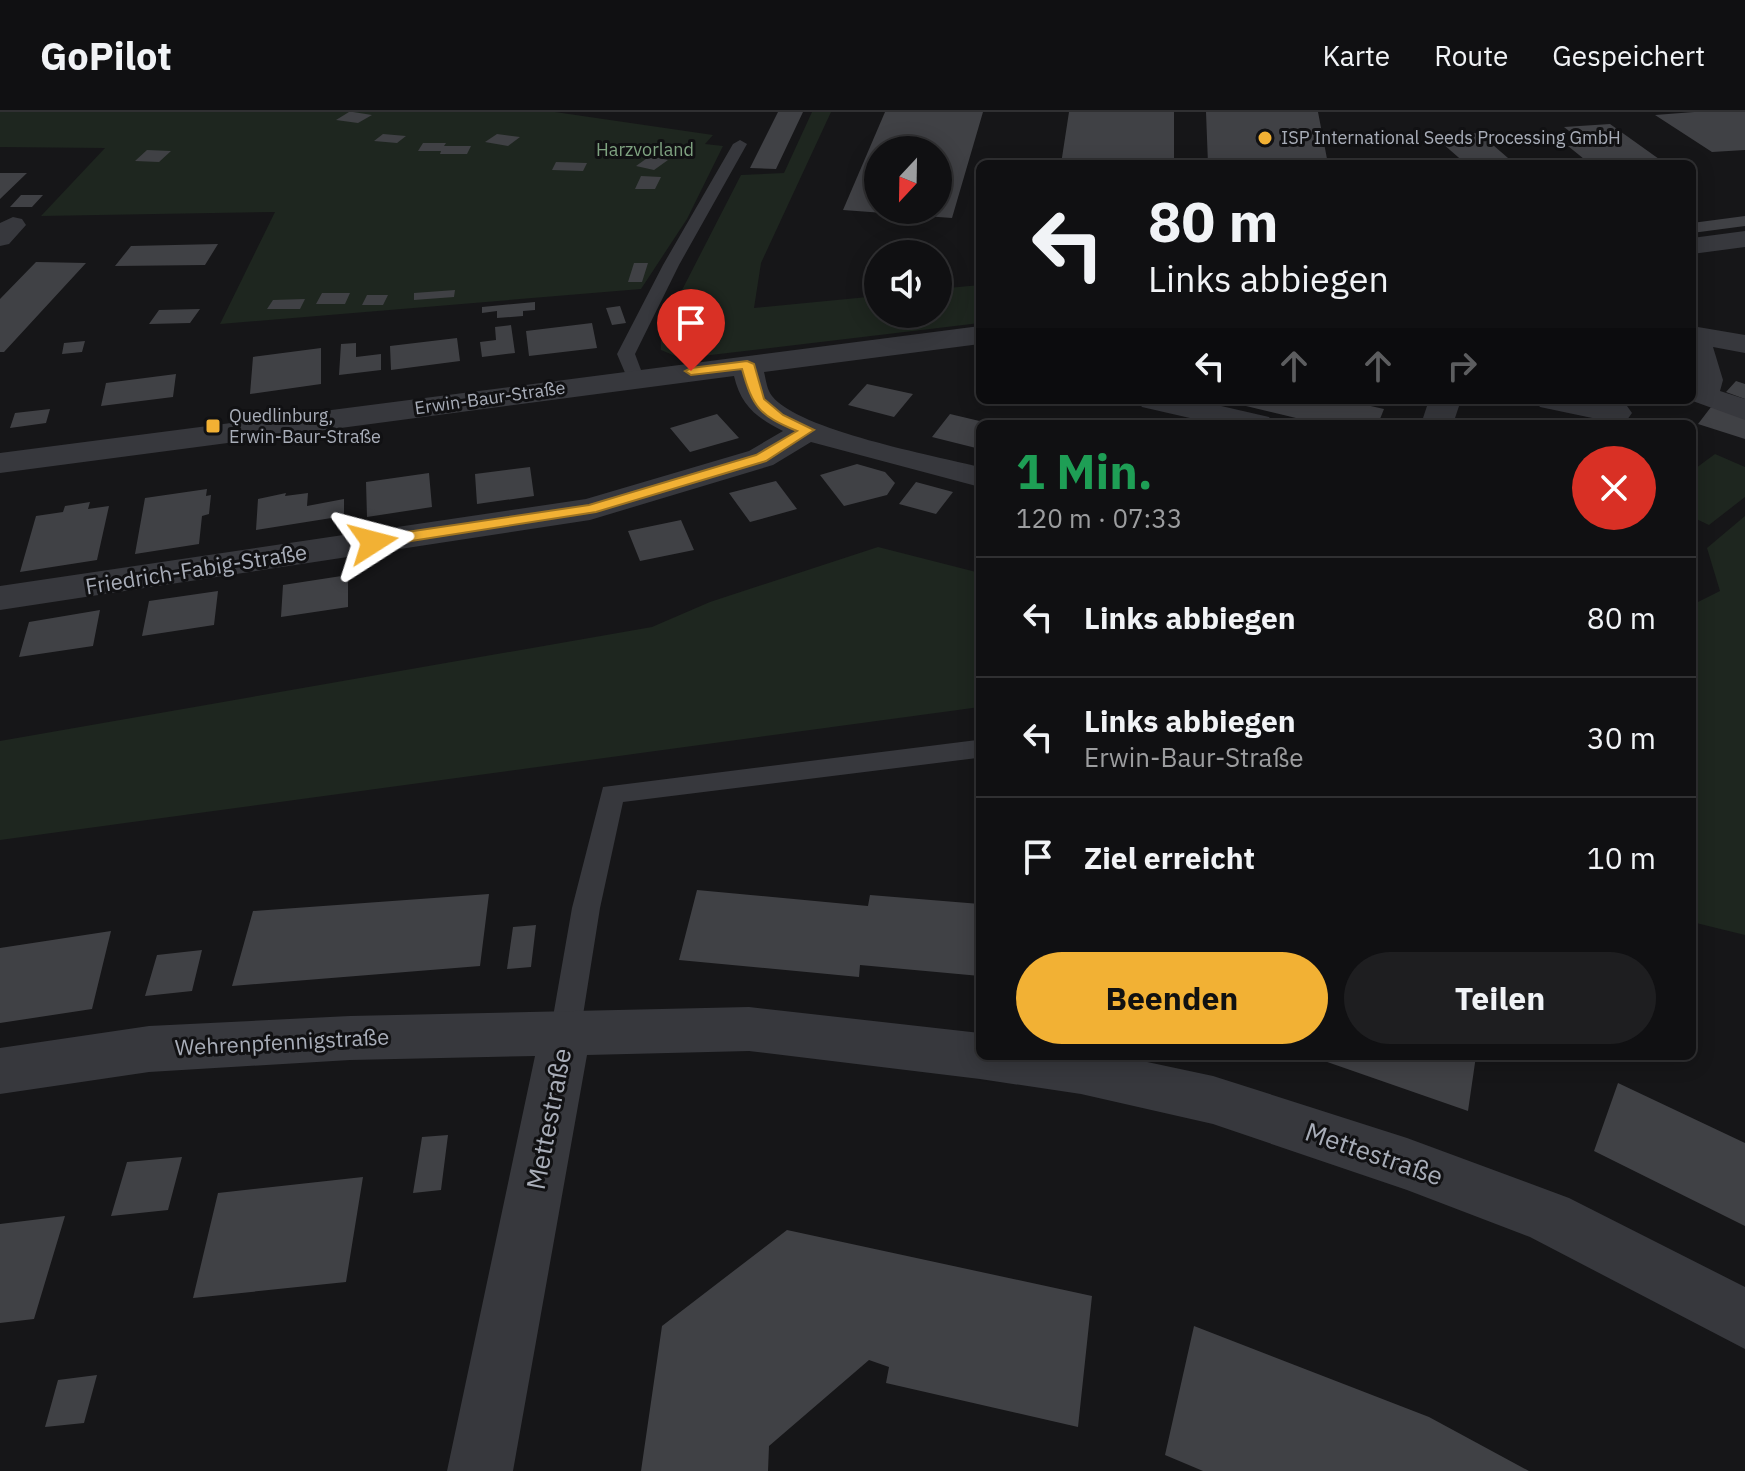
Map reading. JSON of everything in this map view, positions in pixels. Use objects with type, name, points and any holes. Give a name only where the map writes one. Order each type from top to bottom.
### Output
[{"type":"street","points":[[1696,245],[1745,239]]},
{"type":"street","points":[[1696,336],[1745,344]]},
{"type":"street","name":"Erwin-Baur-Straße","points":[[0,463],[635,378],[975,339]]},
{"type":"street","points":[[1696,345],[1707,380],[1703,396],[1745,410]]},
{"type":"street","points":[[747,364],[758,400],[778,418],[807,430],[976,476]]},
{"type":"street","points":[[1170,404],[1240,420]]},
{"type":"street","points":[[1571,404],[1616,413]]},
{"type":"street","name":"Friedrich-Fabig-Straße","points":[[0,598],[590,509],[761,458],[807,430]]},
{"type":"street","name":"Mettestraße","points":[[480,1471],[565,1034],[749,1029],[976,1056]]},
{"type":"street","name":"Wehrenpfennigstraße","points":[[0,1071],[149,1049],[350,1038],[565,1034]]},
{"type":"street","name":"Mettestraße","points":[[1007,1060],[1081,1071],[1213,1100],[1407,1164],[1549,1217],[1745,1319]]},
{"type":"lane","points":[[635,378],[626,354],[671,265],[740,144]]},
{"type":"lane","points":[[565,1034],[586,908],[612,794],[976,749]]},
{"type":"green space","name":"Harzvorland","points":[[0,112],[555,112],[713,135],[705,144],[723,146],[687,219],[641,289],[220,324],[275,212],[41,216],[105,148],[0,147]]},
{"type":"green space","points":[[812,112],[831,112],[761,263],[754,308],[864,297],[864,328],[938,328],[702,356],[678,357],[661,350],[661,331],[741,175],[784,173]]},
{"type":"green space","points":[[976,285],[976,323],[952,326],[952,288]]},
{"type":"green space","points":[[1715,454],[1745,467],[1745,497],[1709,525],[1696,519],[1696,468]]},
{"type":"green space","points":[[1745,516],[1745,935],[1696,923],[1696,603],[1720,591],[1707,548]]},
{"type":"green space","points":[[878,547],[976,572],[976,708],[0,840],[0,741],[652,627],[710,602]]},
{"type":"building","points":[[349,112],[372,115],[358,123],[336,120]]},
{"type":"building","points":[[778,112],[803,112],[776,169],[750,168]]},
{"type":"building","points":[[885,112],[983,112],[952,218],[952,136],[875,136]]},
{"type":"building","points":[[1069,112],[1174,112],[1174,160],[1062,160]]},
{"type":"building","name":"ISP International Seeds Processing GmbH","points":[[1206,112],[1318,112],[1327,160],[1208,160]]},
{"type":"building","points":[[1745,112],[1745,150],[1712,152],[1655,115]]},
{"type":"building","points":[[1610,124],[1660,160],[1584,159],[1568,146],[1587,145],[1564,127]]},
{"type":"building","points":[[1479,133],[1510,160],[1461,160],[1434,136]]},
{"type":"building","points":[[383,134],[406,136],[397,143],[374,141]]},
{"type":"building","points":[[497,134],[520,137],[508,146],[485,142]]},
{"type":"building","points":[[423,143],[471,146],[467,154],[440,154],[441,151],[418,151]]},
{"type":"building","points":[[147,150],[171,151],[159,162],[135,161]]},
{"type":"building","points":[[650,156],[668,160],[654,170],[636,166]]},
{"type":"building","points":[[864,161],[864,212],[843,210]]},
{"type":"building","points":[[556,162],[587,163],[583,171],[552,170]]},
{"type":"building","points":[[0,173],[27,173],[0,199]]},
{"type":"building","points":[[641,176],[661,177],[655,189],[635,189]]},
{"type":"building","points":[[21,195],[43,195],[32,207],[10,207]]},
{"type":"building","points":[[1745,216],[1745,226],[1696,232],[1696,222]]},
{"type":"building","points":[[218,244],[205,265],[115,266],[131,246]]},
{"type":"building","points":[[36,262],[86,263],[4,352],[0,352],[0,299]]},
{"type":"building","points":[[634,263],[648,263],[642,282],[628,282]]},
{"type":"building","points":[[455,290],[454,297],[414,300],[414,293]]},
{"type":"building","points":[[322,293],[350,293],[345,304],[316,304]]},
{"type":"building","points":[[367,295],[388,295],[383,305],[362,305]]},
{"type":"building","points":[[305,299],[300,309],[267,309],[273,300]]},
{"type":"building","points":[[535,302],[535,310],[523,311],[523,316],[497,318],[497,311],[482,313],[482,307]]},
{"type":"building","points":[[620,306],[626,323],[612,325],[606,308]]},
{"type":"building","points":[[200,309],[190,323],[149,324],[159,310]]},
{"type":"building","points":[[592,323],[597,348],[529,356],[526,331]]},
{"type":"building","points":[[511,325],[515,353],[482,357],[480,342],[496,340],[495,327]]},
{"type":"building","points":[[457,338],[460,361],[391,370],[390,346]]},
{"type":"building","points":[[85,341],[82,352],[62,354],[64,343]]},
{"type":"building","points":[[356,343],[356,357],[381,354],[381,370],[339,375],[341,344]]},
{"type":"building","points":[[321,348],[321,384],[250,394],[253,357]]},
{"type":"building","points":[[176,374],[173,397],[101,406],[106,383]]},
{"type":"building","points":[[1736,381],[1745,384],[1745,399],[1726,392]]},
{"type":"building","points":[[867,384],[913,394],[894,417],[848,405]]},
{"type":"building","points":[[1238,404],[1362,404],[1384,409],[1380,420],[1304,420]]},
{"type":"building","points":[[1711,407],[1745,418],[1745,439],[1698,424]]},
{"type":"building","points":[[50,409],[46,423],[10,428],[15,413]]},
{"type":"building","points":[[717,414],[739,438],[690,452],[670,428]]},
{"type":"building","points":[[950,414],[976,420],[976,448],[932,437]]},
{"type":"building","points":[[857,464],[885,472],[895,483],[887,495],[844,506],[820,475]]},
{"type":"building","points":[[530,467],[534,496],[477,504],[475,474]]},
{"type":"building","points":[[429,473],[432,507],[367,517],[366,482]]},
{"type":"building","points":[[776,481],[797,509],[750,522],[729,493]]},
{"type":"building","points":[[916,482],[953,492],[936,514],[899,504]]},
{"type":"building","points":[[207,489],[206,496],[211,495],[209,514],[202,516],[199,544],[135,554],[145,498]]},
{"type":"building","points":[[286,493],[285,496],[308,493],[307,506],[344,499],[344,516],[256,530],[258,499]]},
{"type":"building","points":[[90,502],[88,509],[109,506],[97,560],[20,572],[36,516],[63,512],[65,506]]},
{"type":"building","points":[[681,520],[694,550],[640,561],[628,531]]},
{"type":"building","points":[[348,575],[348,607],[281,617],[283,585]]},
{"type":"building","points":[[218,591],[214,625],[142,636],[149,601]]},
{"type":"building","points":[[100,610],[93,646],[19,657],[29,622]]},
{"type":"building","points":[[697,890],[868,906],[870,895],[976,904],[976,976],[860,965],[859,977],[679,960]]},
{"type":"building","points":[[489,894],[480,966],[232,986],[253,911]]},
{"type":"building","points":[[536,925],[531,967],[507,969],[513,927]]},
{"type":"building","points":[[111,931],[92,1009],[0,1023],[0,948]]},
{"type":"building","points":[[202,950],[192,991],[145,996],[157,955]]},
{"type":"building","points":[[1321,1060],[1475,1060],[1468,1111]]},
{"type":"building","points":[[1618,1083],[1745,1143],[1745,1226],[1594,1151]]},
{"type":"building","points":[[448,1135],[441,1190],[413,1193],[422,1137]]},
{"type":"building","points":[[182,1157],[168,1210],[111,1216],[127,1162]]},
{"type":"building","points":[[363,1177],[346,1282],[193,1298],[218,1193]]},
{"type":"building","points":[[65,1216],[34,1319],[0,1323],[0,1224]]},
{"type":"building","points":[[787,1230],[1092,1296],[1078,1427],[886,1383],[889,1367],[869,1360],[769,1446],[768,1471],[641,1471],[662,1326]]},
{"type":"building","points":[[1194,1326],[1429,1417],[1529,1471],[1203,1471],[1165,1455]]},
{"type":"building","points":[[97,1375],[84,1423],[45,1427],[58,1380]]},
{"type":"place","name":"ISP International Seeds Processing GmbH","points":[[1265,138]]},
{"type":"place","name":"Quedlinburg, Erwin-Baur-Straße","points":[[213,426]]},
{"type":"route","points":[[373,542],[590,509],[761,458],[807,430],[778,418],[758,400],[747,364],[691,371]]}]
